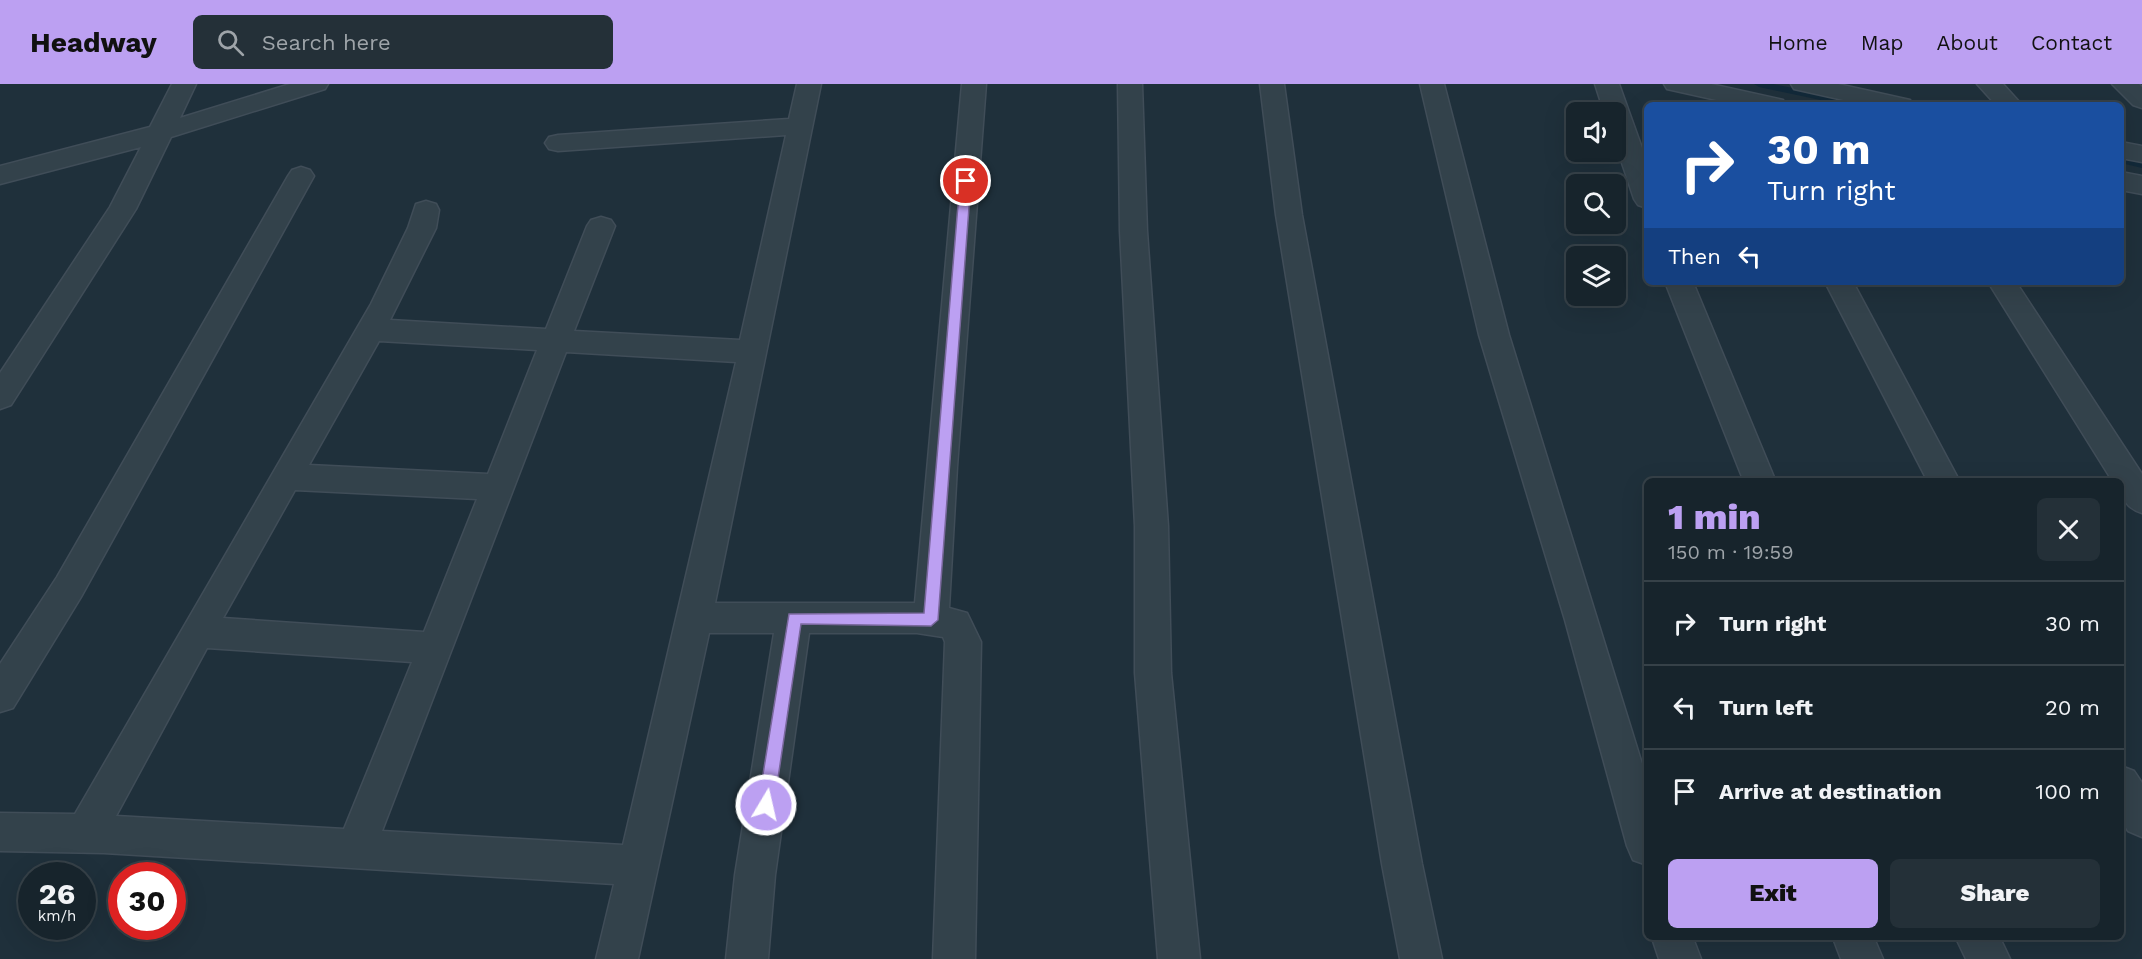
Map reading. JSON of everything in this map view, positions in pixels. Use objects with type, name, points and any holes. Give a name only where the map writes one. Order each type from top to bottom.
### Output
[{"type":"street","points":[[0,398],[123,209],[184,84]]},
{"type":"street","points":[[0,175],[56,162],[316,84]]},
{"type":"street","points":[[617,959],[753,352],[809,84]]},
{"type":"street","points":[[931,620],[942,456],[974,84]]},
{"type":"street","points":[[1130,84],[1129,153],[1147,460],[1154,639],[1153,673],[1179,959]]},
{"type":"street","points":[[1272,84],[1289,215],[1402,864],[1421,959]]},
{"type":"street","points":[[1432,84],[1494,335],[1582,620],[1644,836]]},
{"type":"street","points":[[1607,84],[1644,190]]},
{"type":"street","points":[[1676,84],[1757,102]]},
{"type":"street","points":[[1803,84],[1848,89],[1891,102]]},
{"type":"street","points":[[1989,84],[2007,102]]},
{"type":"street","points":[[2124,84],[2142,100]]},
{"type":"street","points":[[558,143],[800,126]]},
{"type":"street","points":[[2124,151],[2142,154]]},
{"type":"street","points":[[0,696],[75,577],[301,176]]},
{"type":"street","points":[[85,834],[197,632],[371,330],[415,243],[426,210]]},
{"type":"street","points":[[356,849],[601,226]]},
{"type":"street","points":[[1680,285],[1758,478]]},
{"type":"street","points":[[1841,285],[1942,478]]},
{"type":"street","points":[[2004,285],[2049,359],[2142,500]]},
{"type":"street","points":[[371,330],[753,352]]},
{"type":"street","points":[[288,477],[497,487]]},
{"type":"street","points":[[694,618],[931,620],[955,624],[963,642],[954,959]]},
{"type":"street","points":[[747,959],[755,875],[794,618]]},
{"type":"street","points":[[197,632],[434,648]]},
{"type":"street","points":[[2124,789],[2142,818]]},
{"type":"street","points":[[0,832],[85,834],[638,866]]},
{"type":"street","points":[[1674,940],[1680,959]]},
{"type":"street","points":[[1855,940],[1862,959]]},
{"type":"street","points":[[1978,940],[1989,959]]},
{"type":"waterway","points":[[1759,84],[1845,102]]},
{"type":"waterway","points":[[2124,161],[2142,165]]},
{"type":"route","points":[[766,805],[794,618],[931,620],[941,467],[966,181]]}]
